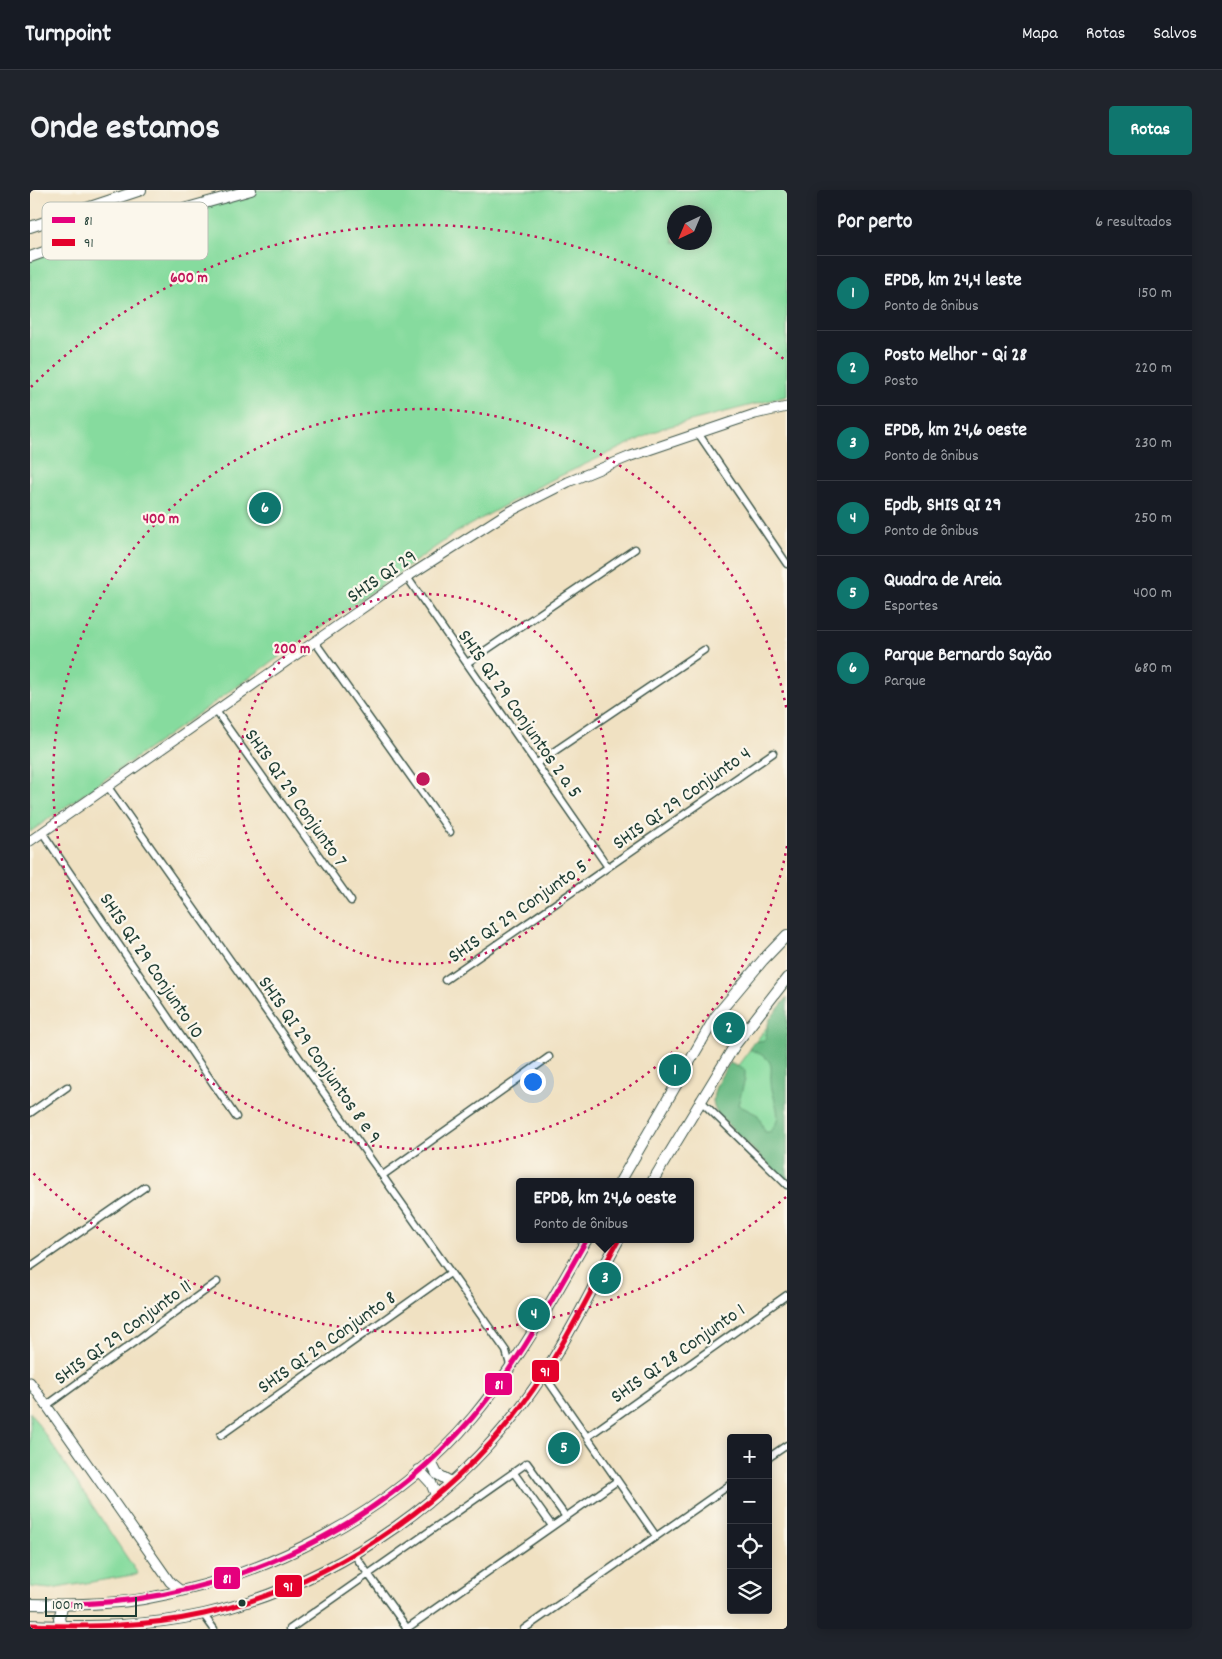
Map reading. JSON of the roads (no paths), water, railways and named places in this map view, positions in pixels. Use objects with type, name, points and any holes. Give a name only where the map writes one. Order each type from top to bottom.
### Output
[{"type":"main road","points":[[105,202],[141,190]]},
{"type":"main road","points":[[208,202],[252,190]]},
{"type":"main road","points":[[30,227],[42,223]]},
{"type":"main road","points":[[30,257],[42,253]]},
{"type":"main road","points":[[622,1178],[716,1016],[763,960],[787,935]]},
{"type":"main road","points":[[654,1178],[735,1045],[787,978]]},
{"type":"main road","points":[[30,1604],[111,1603],[144,1599],[224,1579],[278,1560],[318,1540],[369,1508],[419,1470],[474,1416],[537,1326],[585,1243]]},
{"type":"main road","points":[[30,1625],[121,1626],[204,1614],[254,1599],[299,1582],[355,1555],[399,1525],[436,1495],[490,1442],[544,1375],[617,1243]]},
{"type":"main road","points":[[430,1460],[437,1474],[450,1482]]},
{"type":"main road","points":[[419,1470],[431,1483],[436,1495]]},
{"type":"main road","points":[[61,1626],[59,1618],[63,1604]]},
{"type":"street","name":"SHIS QI 29","points":[[30,841],[407,577],[507,513],[568,482],[698,433],[755,414],[787,407]]},
{"type":"street","points":[[698,433],[787,564]]},
{"type":"street","points":[[467,663],[635,548]]},
{"type":"street","name":"SHIS QI 29 Conjuntos 2 a 5","points":[[407,577],[608,867]]},
{"type":"street","points":[[315,642],[450,832]]},
{"type":"street","points":[[537,763],[704,650]]},
{"type":"street","name":"SHIS QI 29 Conjunto 7","points":[[216,711],[351,901]]},
{"type":"street","name":"SHIS QI 29 Conjunto 4","points":[[608,867],[773,753]]},
{"type":"street","name":"SHIS QI 29 Conjuntos 8 e 9","points":[[108,787],[506,1351],[510,1365]]},
{"type":"street","name":"SHIS QI 29 Conjunto 10","points":[[42,832],[236,1117]]},
{"type":"street","name":"SHIS QI 29 Conjunto 5","points":[[445,980],[608,867]]},
{"type":"street","points":[[383,1175],[549,1057]]},
{"type":"street","points":[[30,1113],[67,1086]]},
{"type":"street","points":[[700,1100],[787,1185]]},
{"type":"street","points":[[30,1267],[145,1187]]},
{"type":"street","name":"SHIS QI 29 Conjunto 8","points":[[221,1435],[450,1273]]},
{"type":"street","name":"SHIS QI 29 Conjunto 11","points":[[46,1406],[217,1282]]},
{"type":"street","name":"SHIS QI 28 Conjunto 1","points":[[586,1437],[787,1295]]},
{"type":"street","points":[[506,1351],[518,1354]]},
{"type":"street","points":[[544,1375],[656,1536]]},
{"type":"street","points":[[30,1382],[170,1582],[180,1590]]},
{"type":"street","points":[[772,1455],[787,1445]]},
{"type":"street","points":[[290,1629],[527,1463],[566,1517]]},
{"type":"street","points":[[514,1473],[552,1526]]},
{"type":"street","points":[[355,1555],[406,1629],[617,1481]]},
{"type":"street","points":[[524,1629],[727,1487]]},
{"type":"street","points":[[169,1593],[170,1582]]},
{"type":"street","points":[[204,1614],[214,1629]]},
{"type":"place","name":"Parque Bernardo Sayão","points":[[265,508]]},
{"type":"place","name":"Posto Melhor - Qi 28","points":[[729,1028]]},
{"type":"place","name":"EPDB, km 24,4 leste","points":[[675,1070]]},
{"type":"place","name":"EPDB, km 24,6 oeste","points":[[605,1278]]},
{"type":"place","name":"Epdb, SHIS QI 29","points":[[534,1314]]},
{"type":"place","name":"Quadra de Areia","points":[[564,1448]]}]
